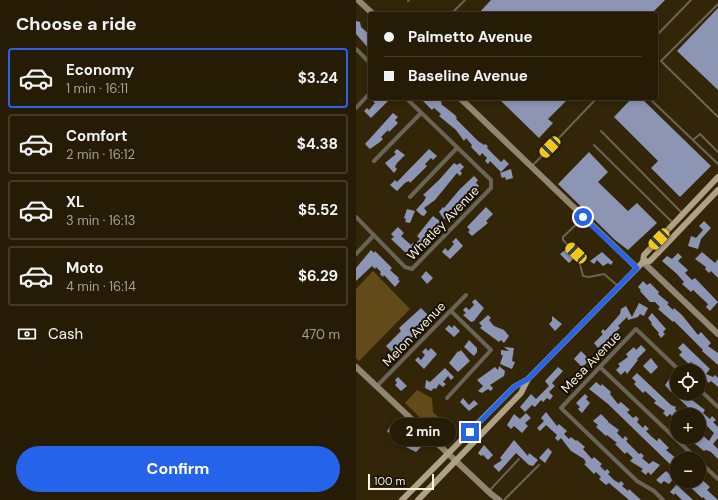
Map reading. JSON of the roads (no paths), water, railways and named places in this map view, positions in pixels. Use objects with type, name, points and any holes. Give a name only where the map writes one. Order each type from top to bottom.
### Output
[{"type":"main road","points":[[402,500],[514,387],[528,379],[637,268],[642,262],[644,255],[718,177]]},
{"type":"main road","points":[[642,262],[650,261],[718,190]]},
{"type":"main road","points":[[418,500],[521,393],[528,379]]},
{"type":"street","points":[[358,0],[371,12]]},
{"type":"street","points":[[356,49],[368,60]]},
{"type":"street","points":[[356,108],[368,95]]},
{"type":"street","points":[[408,100],[457,148],[410,197]]},
{"type":"street","points":[[462,100],[637,268]]},
{"type":"street","points":[[374,161],[421,113]]},
{"type":"street","name":"Whatley Avenue","points":[[374,235],[405,267],[412,270],[489,190],[493,185],[491,180],[457,148]]},
{"type":"street","points":[[356,217],[374,235],[356,254]]},
{"type":"street","points":[[642,262],[718,334]]},
{"type":"street","name":"Melon Avenue","points":[[376,387],[466,295]]},
{"type":"street","points":[[447,398],[491,350],[451,311]]},
{"type":"street","name":"Mesa Avenue","points":[[663,500],[654,491],[638,481],[561,408],[636,329],[673,364]]},
{"type":"street","points":[[356,367],[488,492],[499,500]]},
{"type":"street","points":[[600,367],[690,452]]},
{"type":"street","points":[[706,396],[718,407]]},
{"type":"street","points":[[706,468],[718,479]]},
{"type":"lane","points":[[453,12],[465,0]]},
{"type":"lane","points":[[658,34],[690,0]]},
{"type":"lane","points":[[718,4],[662,61],[718,117]]},
{"type":"lane","points":[[531,166],[595,100]]},
{"type":"lane","points":[[651,100],[718,164]]},
{"type":"lane","points":[[601,131],[683,214]]},
{"type":"lane","points":[[693,140],[700,134],[718,152]]},
{"type":"lane","points":[[594,146],[674,223]]},
{"type":"lane","points":[[583,217],[564,237],[563,240],[578,256],[583,276],[589,277],[604,274],[618,287]]},
{"type":"lane","points":[[488,492],[519,459]]},
{"type":"lane","points":[[504,500],[539,465]]}]
